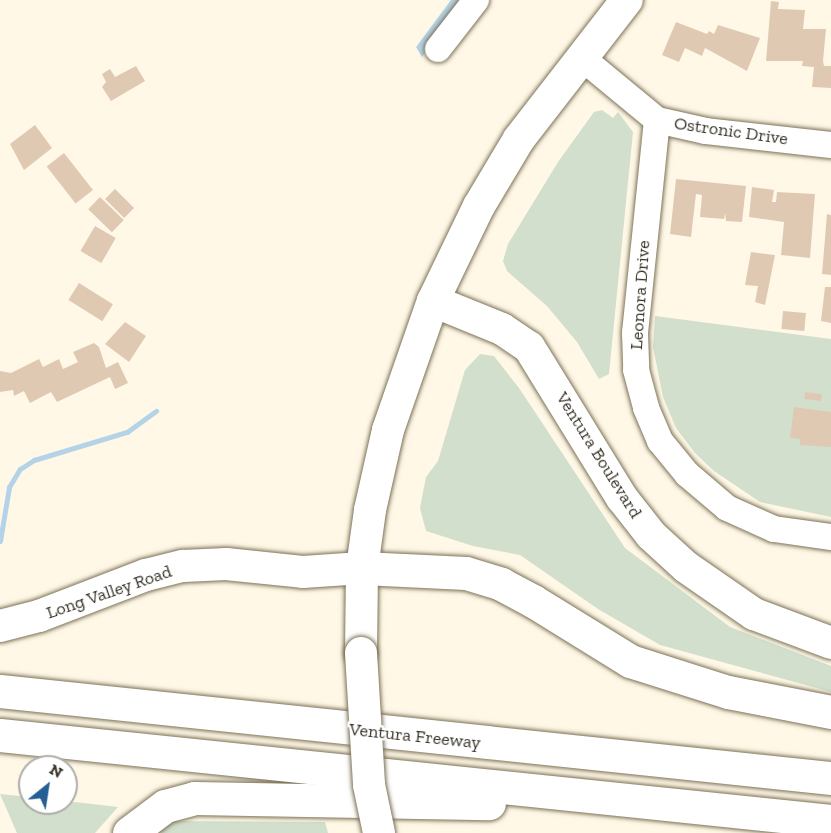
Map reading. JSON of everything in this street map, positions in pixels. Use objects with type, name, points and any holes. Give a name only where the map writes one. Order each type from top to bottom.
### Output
[{"type":"highway","points":[[362,568],[416,569],[483,579],[533,601],[630,661],[728,692],[831,712]]},
{"type":"highway","name":"Ventura Freeway","points":[[0,691],[831,778]]},
{"type":"highway","points":[[0,735],[831,821]]},
{"type":"highway","points":[[129,833],[165,806],[194,798],[415,804],[648,801]]},
{"type":"main road","points":[[379,833],[369,785],[361,653],[362,568],[388,430],[433,301],[479,206],[519,139],[627,0]]},
{"type":"main road","name":"Ventura Boulevard","points":[[433,301],[502,329],[529,347],[622,498],[651,535],[686,567],[754,614],[831,643]]},
{"type":"main road","name":"Long Valley Road","points":[[0,626],[39,616],[146,575],[183,566],[226,564],[303,572],[362,568]]},
{"type":"street","points":[[438,49],[476,0]]},
{"type":"street","name":"Ostronic Drive","points":[[582,58],[657,120],[706,131],[831,145]]},
{"type":"street","name":"Leonora Drive","points":[[657,120],[634,333],[636,370],[646,408],[660,441],[687,474],[727,508],[774,529],[831,537]]},
{"type":"green space","points":[[602,110],[613,118],[618,112],[633,132],[609,374],[599,379],[577,342],[547,306],[507,271],[503,261],[508,244],[558,162],[594,112]]},
{"type":"green space","points":[[655,316],[831,339],[831,517],[760,502],[714,471],[695,453],[676,428],[663,397],[653,347]]},
{"type":"green space","points":[[480,354],[494,356],[519,388],[625,548],[730,627],[831,666],[831,692],[660,645],[598,609],[520,555],[473,546],[426,531],[420,508],[426,477],[438,461],[465,370]]},
{"type":"green space","points":[[0,794],[18,796],[18,815],[78,815],[78,802],[118,807],[95,833],[17,833]]},
{"type":"green space","points":[[166,821],[325,822],[328,833],[155,833]]},
{"type":"water","points":[[451,0],[466,0],[422,57],[416,47]]},
{"type":"building","points":[[771,1],[779,2],[778,9],[805,10],[803,29],[826,29],[823,61],[824,66],[831,66],[831,88],[812,87],[814,67],[802,66],[803,61],[766,61]]},
{"type":"building","points":[[676,22],[707,34],[709,31],[714,34],[718,25],[760,38],[747,71],[705,48],[702,56],[685,48],[679,62],[662,55]]},
{"type":"building","points":[[136,66],[145,81],[111,101],[102,87],[106,82],[102,74],[110,69],[115,77]]},
{"type":"building","points":[[35,125],[52,148],[24,170],[10,144]]},
{"type":"building","points":[[64,153],[93,190],[76,204],[47,167]]},
{"type":"building","points":[[676,179],[746,186],[742,222],[726,221],[725,213],[724,219],[700,217],[702,195],[696,194],[691,237],[670,234]]},
{"type":"building","points":[[752,187],[774,190],[772,202],[776,202],[777,192],[815,194],[810,258],[781,255],[784,222],[749,217]]},
{"type":"building","points":[[115,189],[134,208],[124,218],[105,199]]},
{"type":"building","points":[[100,197],[124,220],[112,232],[88,209]]},
{"type":"building","points":[[827,214],[831,215],[831,275],[822,274]]},
{"type":"building","points":[[95,226],[116,238],[101,263],[80,251]]},
{"type":"building","points":[[751,252],[775,255],[765,305],[755,302],[758,286],[745,285]]},
{"type":"building","points":[[79,283],[113,304],[102,321],[68,300]]},
{"type":"building","points":[[825,287],[831,287],[831,323],[821,321]]},
{"type":"building","points":[[783,311],[806,313],[804,331],[781,329]]},
{"type":"building","points":[[125,322],[146,336],[129,362],[105,344]]},
{"type":"building","points":[[94,343],[99,347],[106,368],[118,362],[128,383],[115,389],[110,377],[57,402],[51,392],[30,403],[24,391],[14,396],[13,390],[0,392],[0,371],[11,373],[39,359],[43,367],[59,359],[63,369],[78,362],[73,352]]},
{"type":"building","points":[[805,392],[822,394],[821,401],[804,399]]},
{"type":"building","points":[[794,407],[831,412],[831,447],[800,445],[800,439],[790,438]]},
{"type":"waterway","points":[[0,541],[9,487],[20,469],[34,460],[127,432],[156,411]]}]
